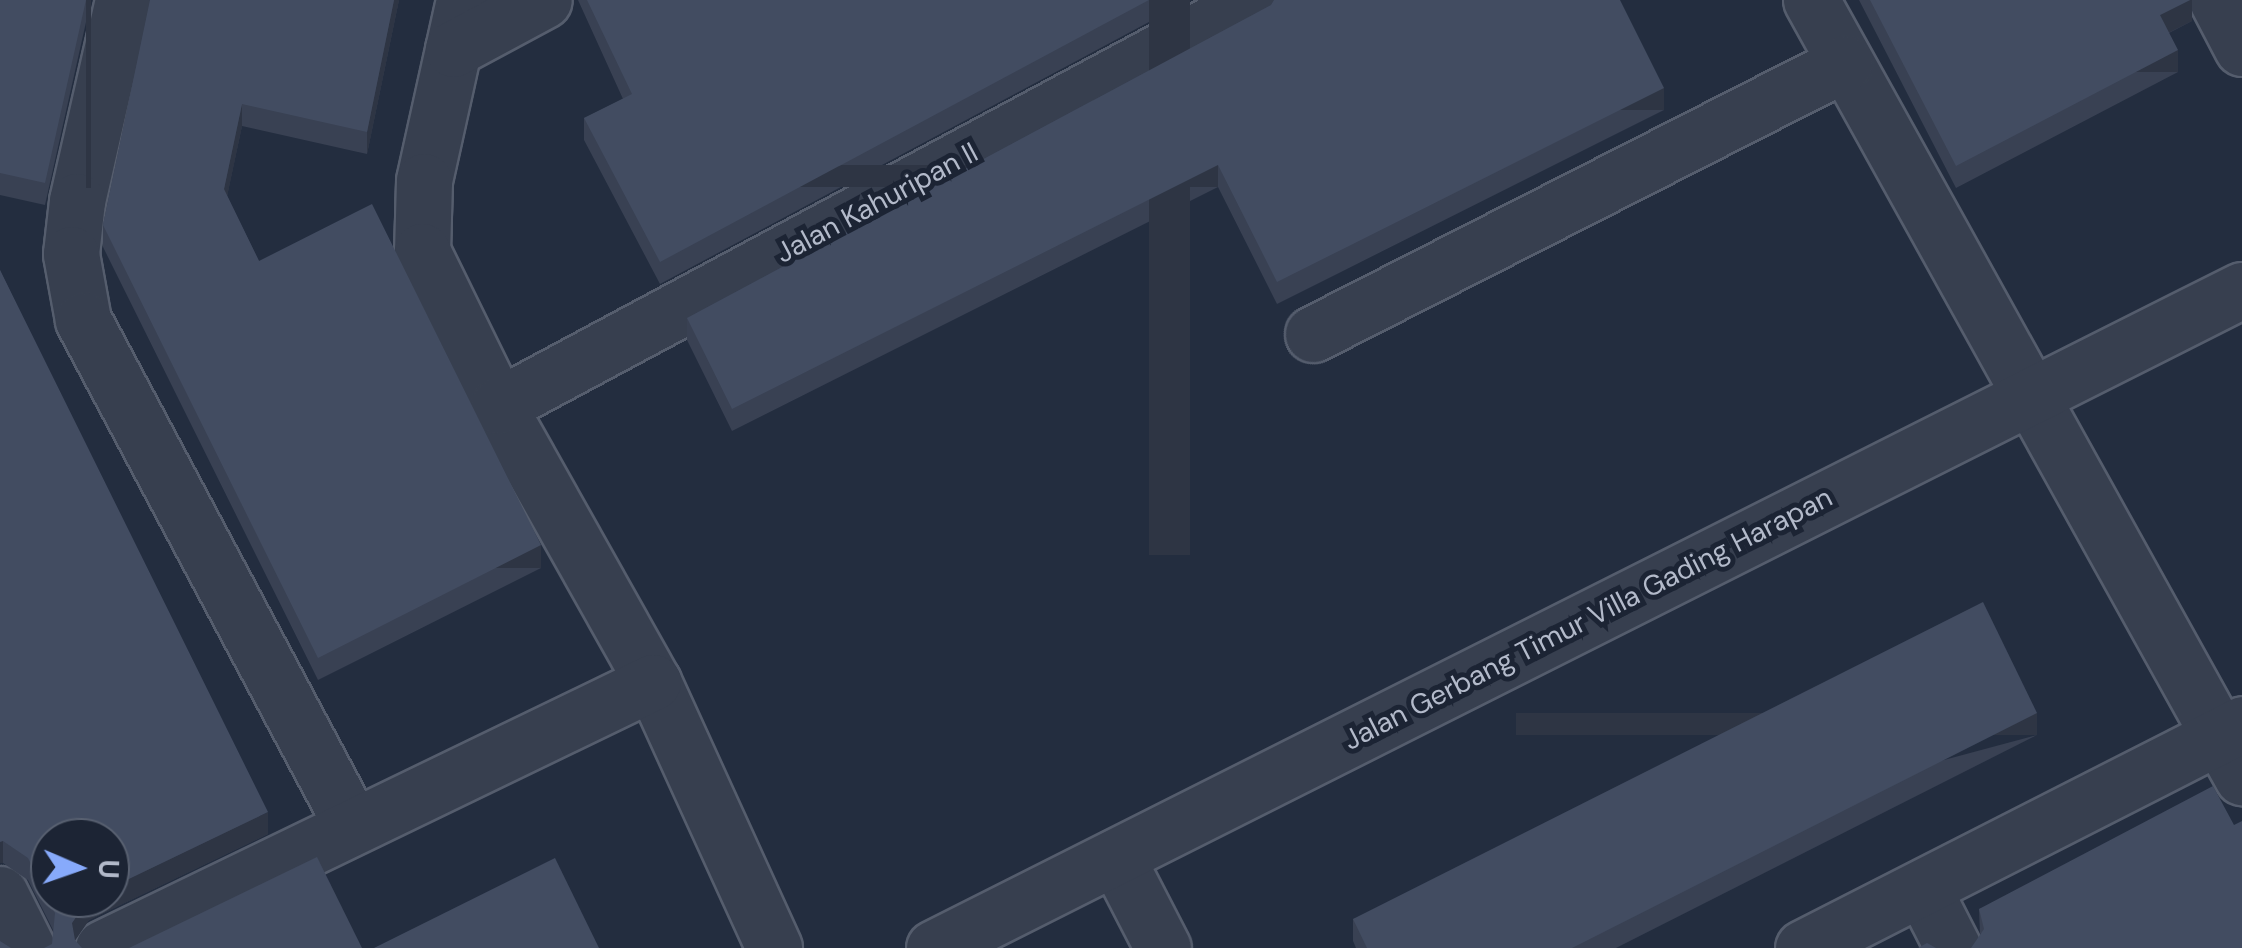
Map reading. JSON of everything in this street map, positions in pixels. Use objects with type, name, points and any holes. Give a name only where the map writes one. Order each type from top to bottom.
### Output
[{"type":"street","points":[[124,0],[77,201],[71,254],[83,320],[352,826]]},
{"type":"street","points":[[544,0],[458,24],[424,181],[422,251],[498,406],[654,682],[774,948]]},
{"type":"street","name":"Jalan Kahuripan II","points":[[498,406],[1256,0]]},
{"type":"street","points":[[1803,948],[2235,746],[2030,397],[1811,0]]},
{"type":"street","points":[[2217,0],[2242,48]]},
{"type":"street","points":[[1313,334],[1845,63]]},
{"type":"street","name":"Jalan Gerbang Timur Villa Gading Harapan","points":[[934,948],[2242,290]]},
{"type":"street","points":[[102,948],[654,682]]},
{"type":"street","points":[[1116,857],[1163,948]]},
{"type":"street","points":[[1924,889],[1953,948]]},
{"type":"street","points":[[0,894],[27,948]]},
{"type":"building","points":[[0,0],[86,0],[45,183],[0,173]]},
{"type":"building","points":[[150,0],[394,0],[367,132],[242,104],[224,189],[259,261],[372,204],[541,545],[318,658],[103,225]]},
{"type":"building","points":[[587,0],[1149,0],[660,262],[584,118],[632,94]]},
{"type":"building","points":[[1274,0],[1620,0],[1664,88],[1277,282],[1218,165],[732,409],[687,318]]},
{"type":"building","points":[[1870,0],[2190,0],[2160,15],[2178,50],[1956,166]]},
{"type":"building","points":[[0,270],[268,812],[130,878],[130,818],[30,818],[30,862],[0,842]]},
{"type":"building","points":[[1983,602],[2037,713],[1572,948],[1367,948],[1353,919]]},
{"type":"building","points":[[2213,786],[2234,825],[2242,821],[2242,948],[1971,948],[1984,929],[1979,909]]},
{"type":"building","points":[[317,857],[362,948],[129,948]]},
{"type":"building","points":[[555,858],[599,948],[374,948]]},
{"type":"building","points":[[55,918],[75,918],[72,923],[75,940],[82,948],[44,948],[52,944]]}]
